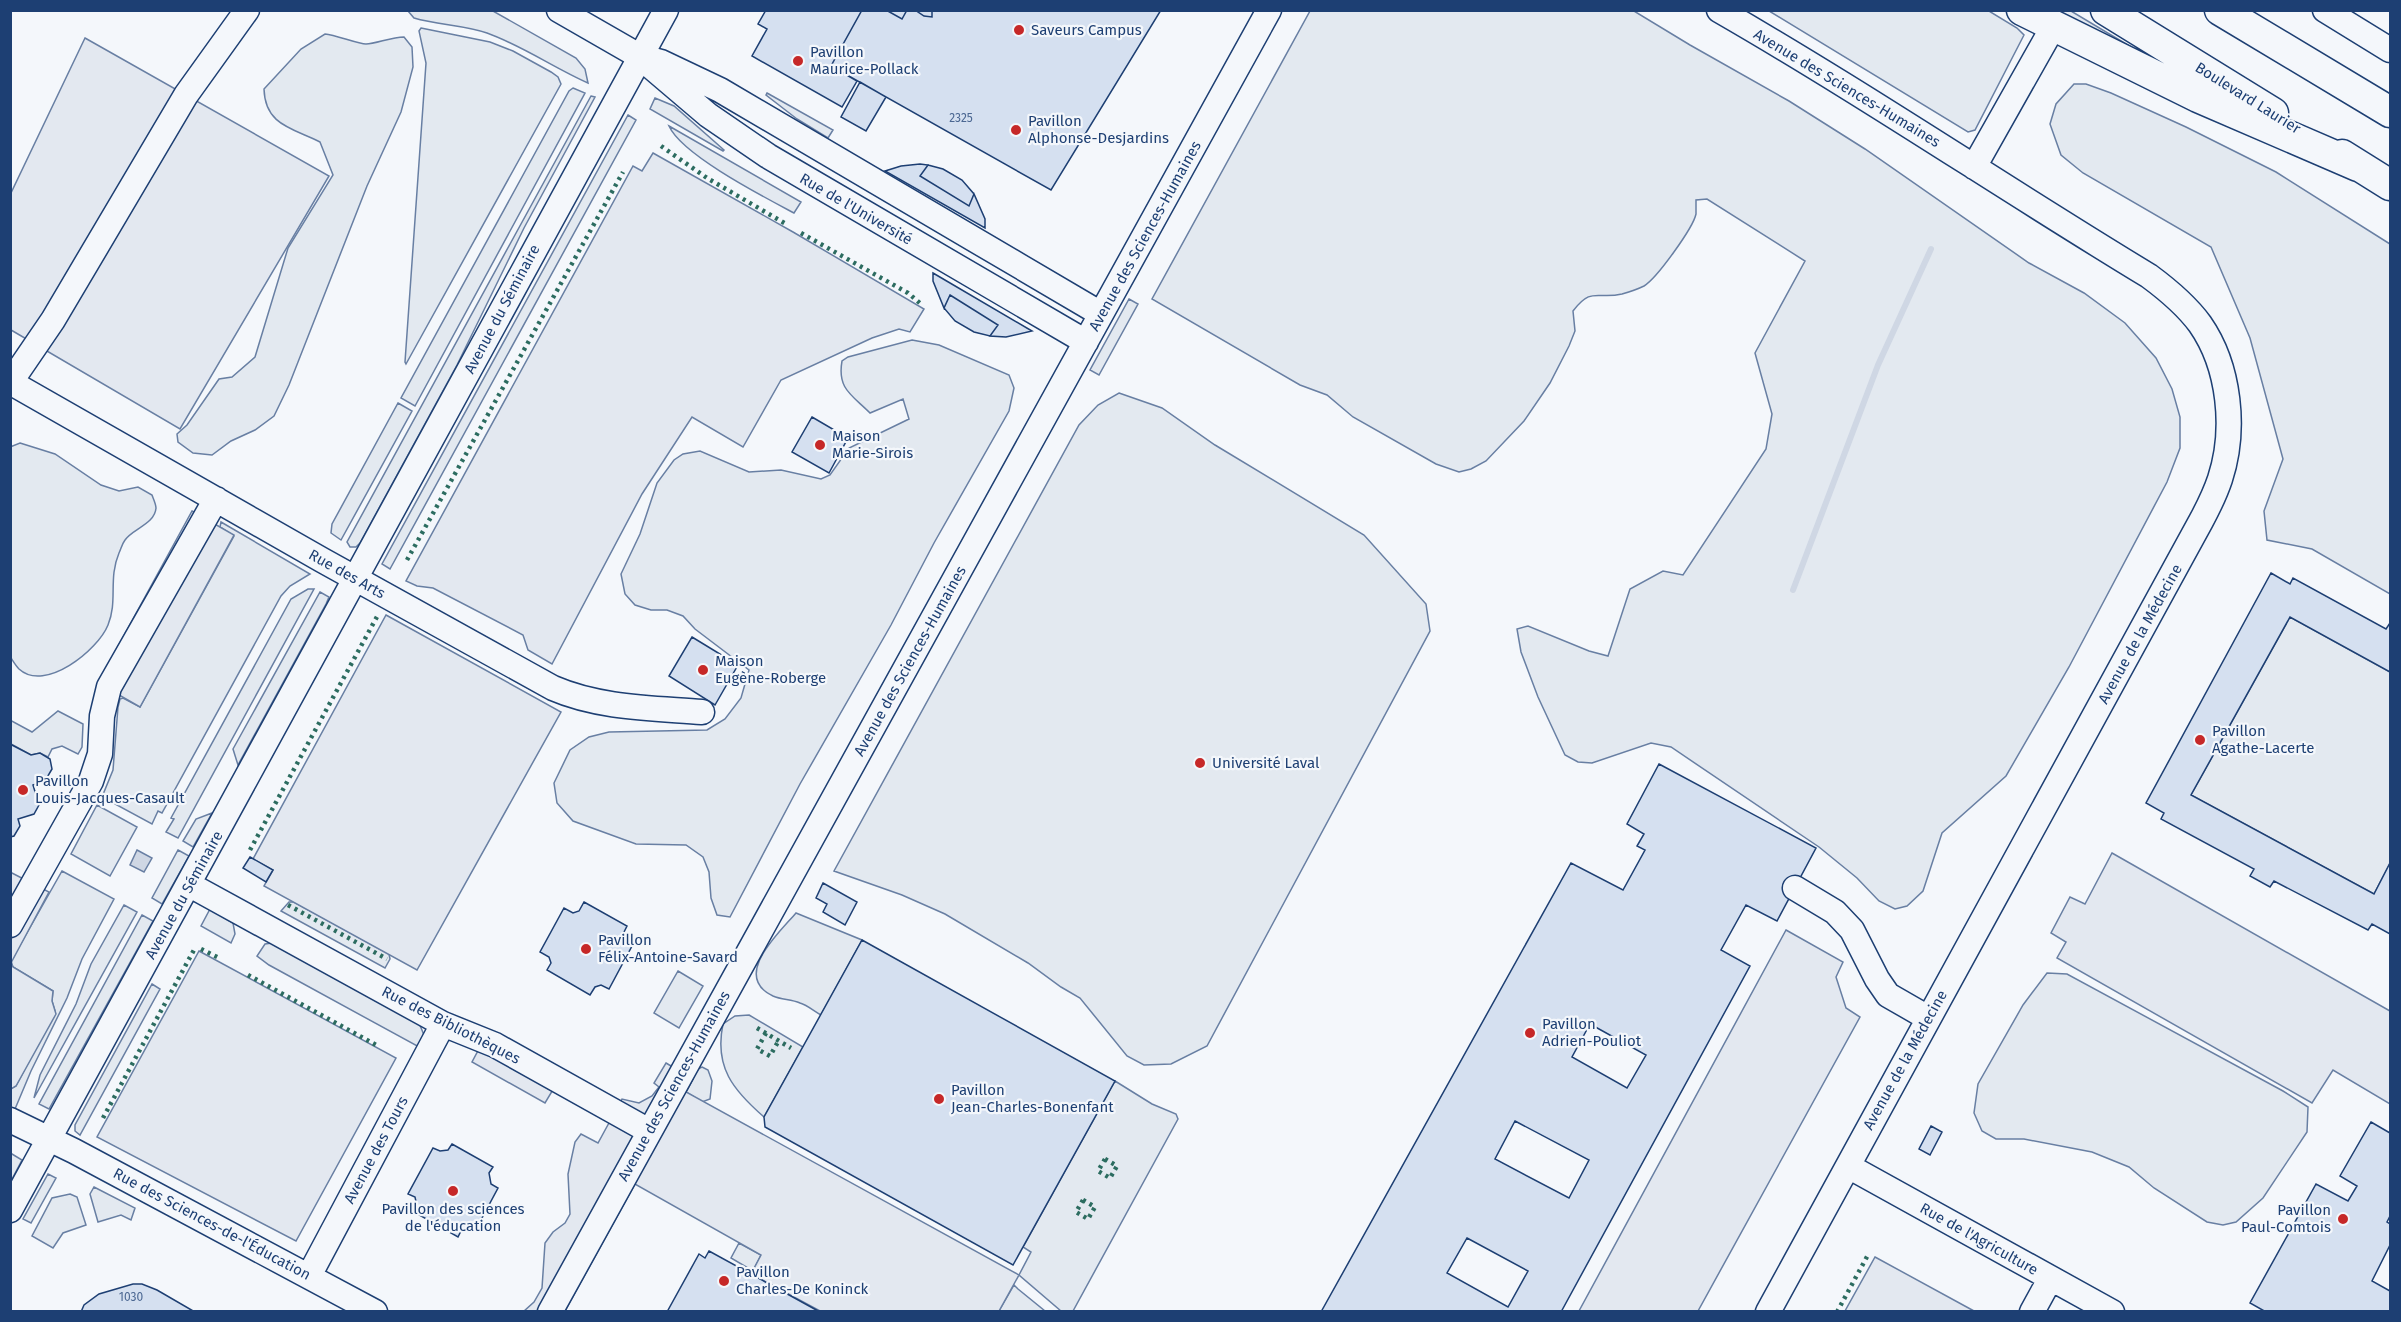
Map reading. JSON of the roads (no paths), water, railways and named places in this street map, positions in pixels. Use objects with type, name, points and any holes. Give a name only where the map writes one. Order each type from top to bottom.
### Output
[{"type":"main road","points":[[2022,10],[2198,97],[2358,166]]},
{"type":"main road","name":"Boulevard Laurier","points":[[2106,10],[2391,185]]},
{"type":"main road","points":[[2220,10],[2391,112]]},
{"type":"street","points":[[11,383],[53,320],[186,95],[247,10]]},
{"type":"street","name":"Rue de l'Université","points":[[559,10],[639,56],[708,115],[817,187],[1086,342]]},
{"type":"street","name":"Avenue du Séminaire","points":[[10,1210],[666,10]]},
{"type":"street","name":"Avenue des Sciences-Humaines","points":[[550,1311],[1269,10]]},
{"type":"street","name":"Avenue des Sciences-Humaines","points":[[1719,10],[1838,81],[1974,167]]},
{"type":"street","points":[[2325,10],[2391,50]]},
{"type":"street","points":[[1974,167],[2053,27]]},
{"type":"street","name":"Rue de l'Université","points":[[639,56],[692,75],[739,101],[1101,314]]},
{"type":"street","name":"Avenue de la Médecine","points":[[1768,1311],[2214,495],[2226,455],[2228,429],[2225,386],[2219,364],[2199,324],[2185,306],[2150,276],[1974,167]]},
{"type":"street","name":"Rue des Arts","points":[[11,383],[216,499],[361,570],[568,695],[621,705],[702,712]]},
{"type":"street","points":[[10,925],[91,781],[100,754],[102,716],[109,687],[216,499]]},
{"type":"street","name":"Rue des Bibliothèques","points":[[189,885],[442,1024],[495,1046],[649,1131]]},
{"type":"street","points":[[1795,888],[1835,912],[1852,930],[1876,979],[1888,995],[1928,1018]]},
{"type":"street","name":"Avenue des Tours","points":[[317,1280],[442,1024]]},
{"type":"street","name":"Rue des Sciences-de-l'Éducation","points":[[10,1120],[49,1138],[375,1311]]},
{"type":"street","name":"Rue de l'Agriculture","points":[[1848,1166],[2112,1311]]},
{"type":"street","points":[[2032,1311],[2050,1279]]},
{"type":"waterway","points":[[1793,590],[1878,365],[1931,249]]},
{"type":"place","name":"Saveurs Campus","points":[[1019,30]]},
{"type":"place","name":"Pavillon Maurice-Pollack","points":[[798,61]]},
{"type":"place","name":"Pavillon Alphonse-Desjardins","points":[[1016,130]]},
{"type":"place","name":"Maison Marie-Sirois","points":[[820,445]]},
{"type":"place","name":"Maison Eugène-Roberge","points":[[703,670]]},
{"type":"place","name":"Pavillon Agathe-Lacerte","points":[[2200,740]]},
{"type":"place","name":"Université Laval","points":[[1200,763]]},
{"type":"place","name":"Pavillon Louis-Jacques-Casault","points":[[23,790]]},
{"type":"place","name":"Pavillon Félix-Antoine-Savard","points":[[586,949]]},
{"type":"place","name":"Pavillon Adrien-Pouliot","points":[[1530,1033]]},
{"type":"place","name":"Pavillon Jean-Charles-Bonenfant","points":[[939,1099]]},
{"type":"place","name":"Pavillon des sciences de l'éducation","points":[[453,1191]]},
{"type":"place","name":"Pavillon Paul-Comtois","points":[[2343,1219]]},
{"type":"place","name":"Pavillon Charles-De Koninck","points":[[724,1281]]}]
